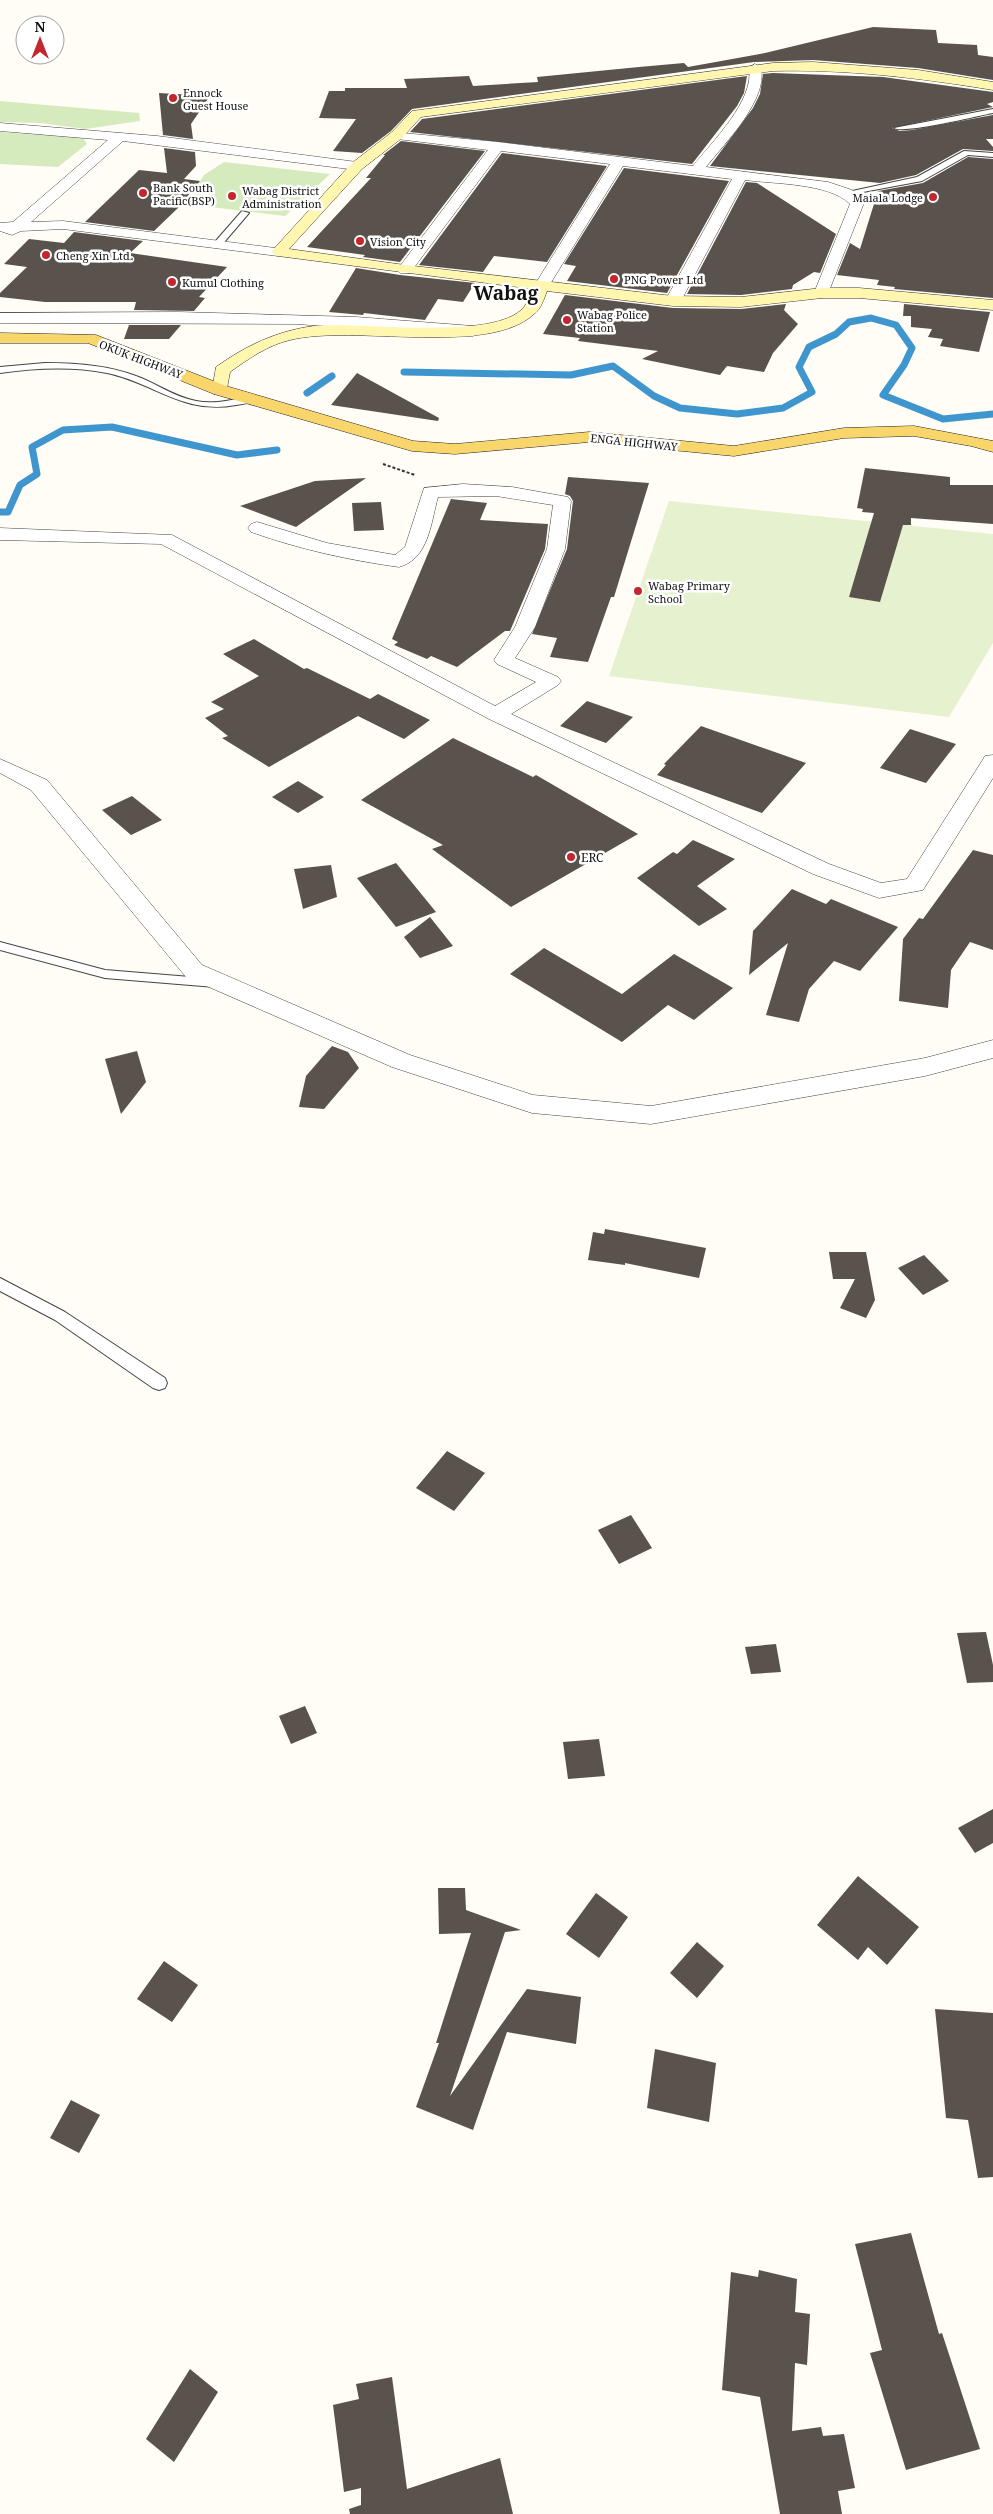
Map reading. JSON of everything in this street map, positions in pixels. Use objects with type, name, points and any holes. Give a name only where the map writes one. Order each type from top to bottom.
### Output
[{"type":"main road","name":"OKUK HIGHWAY","points":[[0,338],[90,338],[220,390]]},
{"type":"main road","name":"ENGA HIGHWAY","points":[[220,390],[412,446],[456,449],[482,448],[508,446],[538,440],[589,437],[734,450],[844,433],[914,431],[974,441],[993,447]]},
{"type":"street","points":[[278,252],[357,166],[397,135],[417,114],[755,68],[813,66],[918,74],[993,86]]},
{"type":"street","points":[[697,170],[743,107],[755,86],[757,78],[755,68]]},
{"type":"street","points":[[0,127],[120,137],[357,166]]},
{"type":"street","points":[[397,135],[828,186],[847,192],[857,203],[822,293]]},
{"type":"street","points":[[0,242],[120,137]]},
{"type":"street","points":[[405,270],[498,146]]},
{"type":"street","points":[[220,390],[222,370],[254,348],[290,335],[342,330],[473,331],[507,324],[529,311],[542,286],[620,160]]},
{"type":"street","points":[[673,301],[741,175]]},
{"type":"street","points":[[0,227],[63,225],[405,270],[673,301],[741,302],[822,293],[859,293],[993,304]]},
{"type":"street","points":[[0,318],[285,319],[397,323],[473,331]]},
{"type":"street","points":[[257,528],[290,541],[341,554],[399,561],[414,549],[430,492],[458,488],[518,492],[562,501],[556,549],[525,627],[504,660],[551,681],[496,715]]},
{"type":"street","points":[[0,534],[166,539],[496,715],[821,869],[879,890],[915,884],[993,760]]},
{"type":"street","points":[[0,765],[39,785],[194,971],[402,1062],[532,1104],[651,1115],[925,1067],[993,1049]]},
{"type":"lane","points":[[898,128],[918,126],[993,110]]},
{"type":"lane","points":[[847,192],[919,179],[967,153],[993,155]]},
{"type":"lane","points":[[217,245],[245,213]]},
{"type":"lane","points":[[0,370],[18,367],[85,367],[121,373],[181,399],[207,405],[253,399]]},
{"type":"lane","points":[[0,946],[105,974],[224,984]]},
{"type":"lane","points":[[0,1284],[60,1316],[159,1383]]},
{"type":"green space","points":[[0,101],[139,113],[140,121],[85,129],[41,123],[0,122]]},
{"type":"green space","points":[[0,132],[83,138],[87,144],[58,167],[0,164]]},
{"type":"green space","points":[[224,162],[330,174],[285,216],[186,204],[204,175]]},
{"type":"green space","points":[[669,501],[993,534],[993,643],[949,717],[609,676]]},
{"type":"building","points":[[873,27],[936,30],[938,43],[977,45],[978,55],[993,57],[993,80],[918,68],[813,60],[754,62],[412,109],[391,131],[362,153],[333,151],[356,119],[319,118],[329,91],[345,91],[345,88],[407,88],[404,79],[469,76],[473,86],[538,82],[537,77],[684,63],[688,67],[765,53]]},
{"type":"building","points":[[763,74],[883,77],[993,92],[993,102],[987,104],[993,107],[892,128],[900,131],[912,130],[993,115],[993,139],[986,139],[993,147],[993,151],[963,149],[916,175],[880,183],[710,166],[753,108],[760,94]]},
{"type":"building","points":[[747,76],[744,93],[737,106],[692,164],[410,132],[422,119]]},
{"type":"building","points":[[159,93],[210,96],[191,124],[193,139],[163,135]]},
{"type":"building","points":[[401,141],[485,151],[400,262],[307,247],[371,178],[366,178],[385,155],[383,155]]},
{"type":"building","points":[[164,148],[195,152],[196,166],[184,179],[200,181],[179,207],[154,231],[85,222],[139,170],[167,173]]},
{"type":"building","points":[[502,153],[607,166],[547,262],[494,256],[483,272],[419,265]]},
{"type":"building","points":[[968,157],[993,159],[993,298],[894,289],[895,287],[877,285],[879,280],[837,275],[850,243],[860,249],[878,191],[923,183]]},
{"type":"building","points":[[624,168],[729,181],[667,293],[567,281],[576,266],[564,264]]},
{"type":"building","points":[[746,182],[757,183],[836,234],[820,273],[814,272],[793,285],[792,289],[741,295],[687,294]]},
{"type":"building","points":[[74,232],[143,241],[130,253],[227,267],[199,297],[205,298],[194,311],[134,310],[136,302],[45,302],[0,297],[0,293],[27,267],[4,264],[29,239],[64,243]]},
{"type":"building","points":[[356,268],[475,283],[463,302],[438,299],[425,320],[364,313],[363,315],[329,312]]},
{"type":"building","points":[[565,295],[673,308],[741,309],[786,304],[784,310],[798,324],[773,353],[764,372],[727,366],[720,375],[642,359],[658,351],[578,341],[580,338],[543,334]]},
{"type":"building","points":[[904,304],[990,312],[979,352],[940,346],[943,339],[928,337],[932,329],[911,327],[911,316],[903,316]]},
{"type":"building","points":[[129,325],[181,325],[169,339],[124,339]]},
{"type":"building","points":[[357,373],[439,418],[438,421],[331,405]]},
{"type":"building","points":[[865,468],[950,477],[950,485],[993,485],[993,524],[911,518],[911,525],[903,525],[880,602],[849,597],[874,513],[862,512],[863,509],[857,508]]},
{"type":"building","points":[[568,477],[649,483],[614,597],[611,597],[588,662],[550,657],[557,638],[532,634],[567,549],[573,501],[570,496],[565,494]]},
{"type":"building","points":[[366,478],[296,527],[240,506],[315,481]]},
{"type":"building","points":[[451,499],[487,503],[480,520],[548,524],[545,549],[510,631],[505,631],[457,667],[431,656],[427,659],[394,645],[398,642],[392,639]]},
{"type":"building","points":[[381,502],[384,530],[354,531],[352,503]]},
{"type":"building","points":[[254,639],[304,669],[307,668],[370,699],[378,694],[430,720],[404,739],[358,716],[269,767],[222,738],[228,736],[205,718],[224,709],[211,702],[259,676],[223,654]]},
{"type":"building","points":[[587,701],[633,717],[606,743],[560,726]]},
{"type":"building","points":[[701,726],[806,763],[762,813],[657,775],[666,765],[664,764]]},
{"type":"building","points":[[910,729],[956,744],[926,783],[880,768]]},
{"type":"building","points":[[453,738],[533,777],[536,775],[638,834],[511,907],[432,849],[443,845],[361,800]]},
{"type":"building","points":[[298,781],[324,797],[298,813],[272,797]]},
{"type":"building","points":[[132,796],[162,820],[131,835],[102,810]]},
{"type":"building","points":[[693,840],[735,859],[697,886],[727,909],[699,926],[637,878],[673,852],[677,854]]},
{"type":"building","points":[[973,850],[993,855],[993,950],[970,942],[951,970],[948,1008],[899,1001],[903,939],[919,918],[923,919]]},
{"type":"building","points":[[396,863],[436,912],[396,927],[357,878]]},
{"type":"building","points":[[331,865],[337,897],[303,909],[294,869]]},
{"type":"building","points":[[792,889],[826,904],[831,899],[898,927],[860,971],[834,961],[809,989],[799,1022],[766,1015],[788,943],[749,975],[753,931]]},
{"type":"building","points":[[430,917],[453,946],[420,958],[404,937]]},
{"type":"building","points":[[544,948],[622,994],[674,954],[733,988],[694,1020],[668,1005],[622,1042],[510,974]]},
{"type":"building","points":[[332,1046],[348,1052],[359,1068],[324,1109],[299,1107],[306,1076]]},
{"type":"building","points":[[137,1051],[146,1082],[121,1114],[105,1059]]},
{"type":"building","points":[[605,1229],[706,1248],[699,1278],[625,1263],[625,1265],[588,1260],[593,1232],[604,1234]]},
{"type":"building","points":[[829,1252],[866,1252],[875,1300],[866,1318],[840,1308],[855,1279],[833,1279]]},
{"type":"building","points":[[924,1255],[949,1281],[923,1295],[898,1268]]},
{"type":"building","points":[[447,1451],[485,1473],[454,1511],[416,1488]]},
{"type":"building","points":[[631,1515],[652,1548],[619,1564],[598,1530]]},
{"type":"building","points":[[986,1632],[993,1665],[993,1682],[967,1683],[957,1633]]},
{"type":"building","points":[[776,1644],[781,1672],[751,1674],[745,1647]]},
{"type":"building","points":[[305,1706],[317,1733],[291,1744],[279,1716]]},
{"type":"building","points":[[599,1739],[605,1776],[568,1779],[563,1742]]},
{"type":"building","points":[[993,1809],[993,1843],[975,1853],[958,1828]]},
{"type":"building","points":[[858,1876],[919,1927],[887,1965],[868,1947],[858,1960],[817,1925]]},
{"type":"building","points":[[438,1888],[465,1888],[466,1910],[521,1930],[505,1932],[450,2096],[527,1989],[581,1997],[576,2044],[507,2032],[473,2130],[416,2107],[439,2043],[436,2043],[471,1933],[439,1934]]},
{"type":"building","points":[[596,1893],[628,1917],[599,1958],[566,1934]]},
{"type":"building","points":[[697,1942],[724,1966],[697,1998],[670,1973]]},
{"type":"building","points":[[164,1961],[198,1985],[172,2022],[137,1999]]},
{"type":"building","points":[[935,2009],[993,2013],[993,2177],[978,2178],[968,2120],[946,2118]]},
{"type":"building","points":[[655,2049],[716,2063],[709,2122],[647,2108]]},
{"type":"building","points":[[71,2100],[100,2115],[79,2153],[50,2138]]},
{"type":"building","points":[[911,2233],[939,2334],[942,2333],[980,2449],[906,2470],[870,2353],[882,2350],[855,2244]]},
{"type":"building","points":[[759,2270],[797,2279],[795,2312],[810,2314],[807,2365],[795,2363],[792,2431],[821,2427],[823,2436],[844,2434],[855,2488],[838,2491],[842,2514],[780,2514],[760,2397],[722,2390],[731,2272],[758,2277]]},
{"type":"building","points":[[190,2369],[218,2392],[174,2462],[146,2439]]},
{"type":"building","points":[[392,2377],[407,2489],[500,2458],[513,2514],[350,2514],[349,2509],[361,2505],[361,2488],[344,2492],[333,2405],[359,2399],[356,2384]]},
{"type":"waterway","points":[[404,372],[571,375],[613,366],[654,396],[680,408],[737,414],[783,408],[812,392],[799,367],[809,347],[836,334],[849,322],[871,318],[896,325],[912,348],[904,365],[883,395],[943,419],[993,414]]},
{"type":"waterway","points":[[307,393],[332,376]]},
{"type":"waterway","points":[[0,512],[8,512],[20,485],[37,474],[32,447],[63,430],[112,427],[237,455],[277,450]]},
{"type":"place","name":"Ennock Guest House","points":[[173,98]]},
{"type":"place","name":"Bank South Pacific(BSP)","points":[[143,193]]},
{"type":"place","name":"Wabag District Administration","points":[[232,196]]},
{"type":"place","name":"Maiala Lodge","points":[[933,197]]},
{"type":"place","name":"Vision City","points":[[360,241]]},
{"type":"place","name":"Cheng Xin Ltd.","points":[[46,255]]},
{"type":"place","name":"PNG Power Ltd","points":[[614,279]]},
{"type":"place","name":"Kumul Clothing","points":[[172,282]]},
{"type":"place","name":"Wabag Police Station","points":[[567,320]]},
{"type":"place","name":"Wabag Primary School","points":[[638,591]]},
{"type":"place","name":"ERC","points":[[571,857]]},
{"type":"district","name":"Wabag","points":[[506,293]]}]
